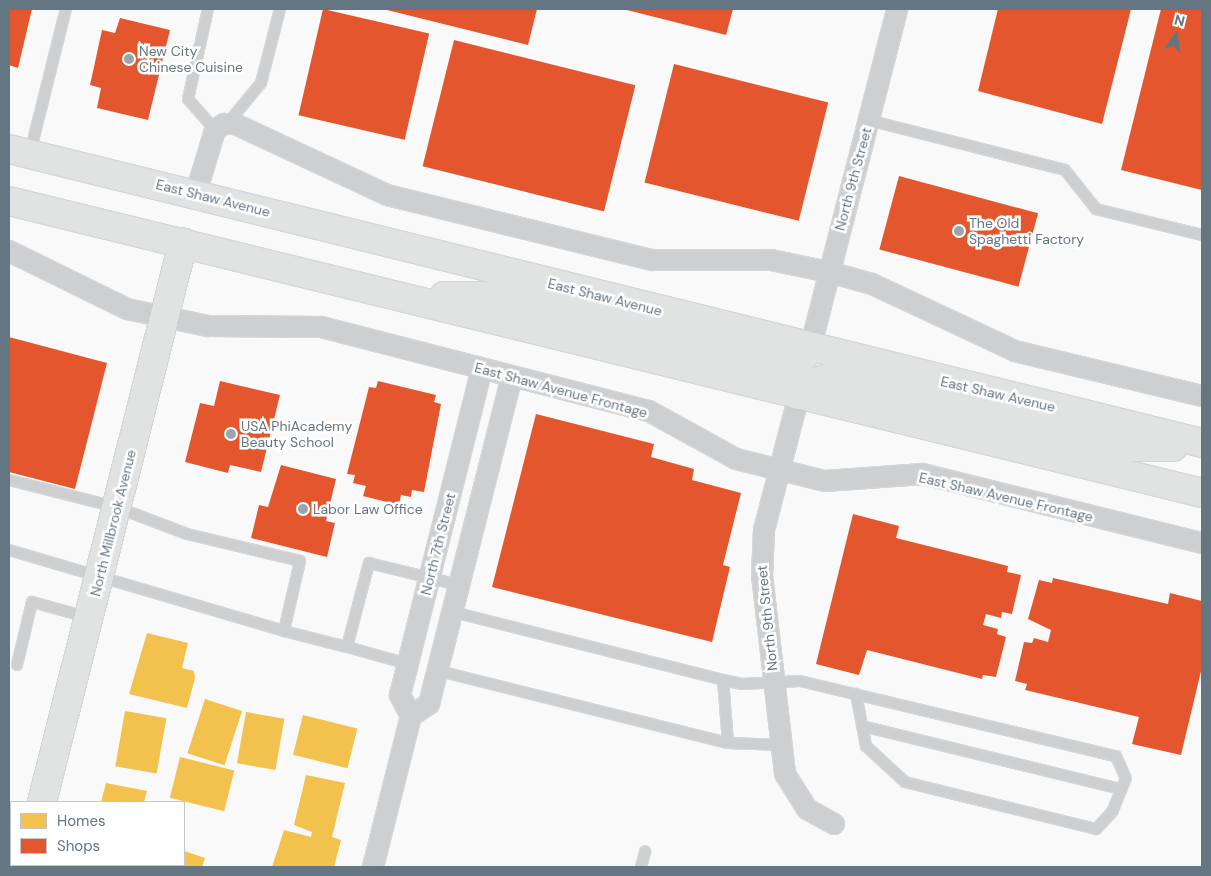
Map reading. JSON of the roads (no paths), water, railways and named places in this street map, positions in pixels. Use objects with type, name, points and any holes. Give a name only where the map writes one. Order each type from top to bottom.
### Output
[{"type":"main road","name":"East Shaw Avenue","points":[[19,151],[196,193],[810,350],[1202,443]]},
{"type":"main road","points":[[9,201],[1202,493]]},
{"type":"main road","name":"North Millbrook Avenue","points":[[42,801],[90,618],[183,243]]},
{"type":"main road","points":[[400,296],[499,296],[773,365],[796,364],[810,350]]},
{"type":"main road","points":[[799,394],[810,383],[833,377],[1118,447],[1202,447]]},
{"type":"street","name":"North 9th Street","points":[[810,350],[897,9]]},
{"type":"street","points":[[196,193],[221,126],[386,196],[652,260],[771,260],[829,272],[872,284],[1001,346],[1202,396]]},
{"type":"street","name":"East Shaw Avenue Frontage","points":[[9,251],[120,306],[164,319],[208,326],[321,327],[649,412],[736,459],[780,470],[825,481],[923,474],[1202,543]]},
{"type":"street","name":"North 7th Street","points":[[411,716],[400,695],[482,369]]},
{"type":"street","points":[[373,867],[411,716],[429,704],[512,377]]},
{"type":"street","name":"North 9th Street","points":[[799,394],[761,552],[773,681],[785,774],[795,793],[807,809],[834,824]]},
{"type":"lane","points":[[19,151],[66,9]]},
{"type":"lane","points":[[208,9],[188,99],[221,126],[262,83],[280,9]]},
{"type":"lane","points":[[868,120],[1065,170],[1096,208],[1202,235]]},
{"type":"lane","points":[[9,480],[116,507],[187,534],[300,561],[284,630]]},
{"type":"lane","points":[[9,550],[100,578],[408,664]]},
{"type":"lane","points":[[347,647],[369,563],[459,585]]},
{"type":"lane","points":[[16,665],[32,602],[90,618]]},
{"type":"lane","points":[[453,612],[723,680],[742,684],[800,681],[856,694],[1116,756],[1123,763],[1126,778],[1113,811],[1096,829],[914,784],[890,771],[866,746],[856,694]]},
{"type":"lane","points":[[438,671],[728,743],[781,745]]},
{"type":"lane","points":[[723,680],[728,743]]},
{"type":"lane","points":[[862,726],[1121,790]]},
{"type":"lane","points":[[641,867],[645,852]]},
{"type":"place","name":"New City Chinese Cuisine","points":[[129,59]]},
{"type":"place","name":"The Old Spaghetti Factory","points":[[959,231]]},
{"type":"place","name":"USA PhiAcademy Beauty School","points":[[231,434]]},
{"type":"place","name":"Labor Law Office","points":[[303,509]]}]
